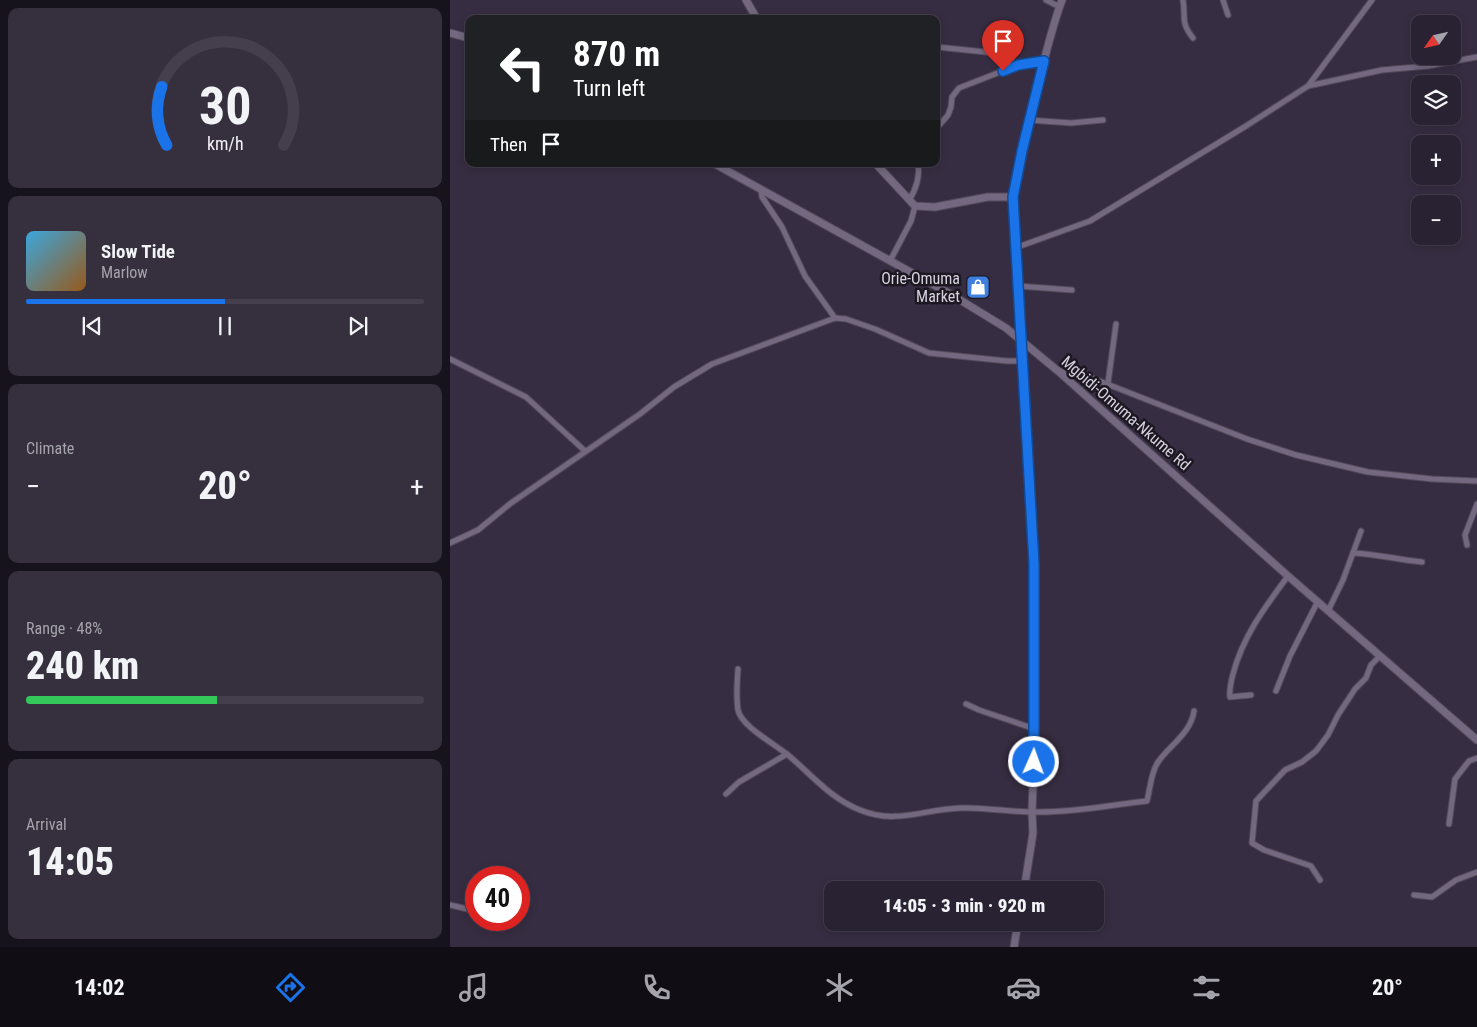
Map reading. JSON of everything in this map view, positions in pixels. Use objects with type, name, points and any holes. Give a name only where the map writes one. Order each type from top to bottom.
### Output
[{"type":"street","points":[[746,0],[755,15]]},
{"type":"street","points":[[1025,881],[1033,832],[1035,729],[1034,564],[1013,197],[1029,120],[1061,4],[1046,0]]},
{"type":"street","points":[[1182,0],[1184,23],[1187,31],[1193,38]]},
{"type":"street","points":[[1223,0],[1228,15]]},
{"type":"street","points":[[1015,248],[1090,221],[1308,86],[1372,0]]},
{"type":"street","points":[[450,33],[465,37]]},
{"type":"street","points":[[940,46],[995,53],[1018,65]]},
{"type":"street","points":[[1308,86],[1382,70],[1428,66],[1477,57]]},
{"type":"street","points":[[940,125],[948,115],[954,92],[959,88],[1018,65],[1044,61]]},
{"type":"street","points":[[1029,120],[1071,123],[1103,120]]},
{"type":"street","name":"Mgbidi-Omuma-Nkume Rd","points":[[720,167],[982,313],[1021,340],[1477,740]]},
{"type":"street","points":[[879,167],[915,206],[934,207],[988,197],[1013,197]]},
{"type":"street","points":[[908,200],[914,192],[918,167]]},
{"type":"street","points":[[761,190],[762,197],[782,227],[805,276],[835,318]]},
{"type":"street","points":[[890,261],[911,221],[915,206]]},
{"type":"street","points":[[1018,286],[1072,290]]},
{"type":"street","points":[[450,543],[478,530],[511,503],[640,414],[678,385],[712,364],[835,318],[846,319],[875,329],[929,353],[1023,361]]},
{"type":"street","points":[[1108,383],[1116,324]]},
{"type":"street","points":[[450,359],[526,397],[585,451]]},
{"type":"street","points":[[1058,371],[1079,373],[1108,383],[1247,439],[1304,457],[1368,472],[1432,479],[1477,481]]},
{"type":"street","points":[[1467,544],[1465,535],[1477,504]]},
{"type":"street","points":[[1328,611],[1343,580],[1361,532]]},
{"type":"street","points":[[1353,553],[1378,554],[1422,562]]},
{"type":"street","points":[[1251,695],[1230,697],[1229,690],[1237,658],[1252,626],[1288,576]]},
{"type":"street","points":[[1276,691],[1290,656],[1318,602]]},
{"type":"street","points":[[1320,880],[1311,866],[1264,850],[1252,843],[1256,800],[1284,770],[1302,762],[1316,751],[1328,735],[1355,689],[1366,678],[1371,664],[1380,656]]},
{"type":"street","points":[[738,669],[738,712],[751,728],[787,754],[843,803],[883,818],[902,817],[944,808],[964,807],[1061,812],[1147,800],[1157,764],[1183,735],[1193,720],[1194,711]]},
{"type":"street","points":[[966,704],[1035,729]]},
{"type":"street","points":[[726,794],[739,782],[787,754]]},
{"type":"street","points":[[1449,824],[1455,779],[1470,761],[1477,758]]},
{"type":"street","points":[[1414,895],[1432,897],[1456,880],[1477,872]]},
{"type":"street","points":[[450,905],[465,908]]},
{"type":"street","points":[[1014,947],[1017,931]]},
{"type":"place","name":"Orie-Omuma Market","points":[[978,287]]},
{"type":"route","points":[[1003,71],[1018,65],[1044,61],[1018,167],[1013,197],[1034,564],[1034,762]]}]
